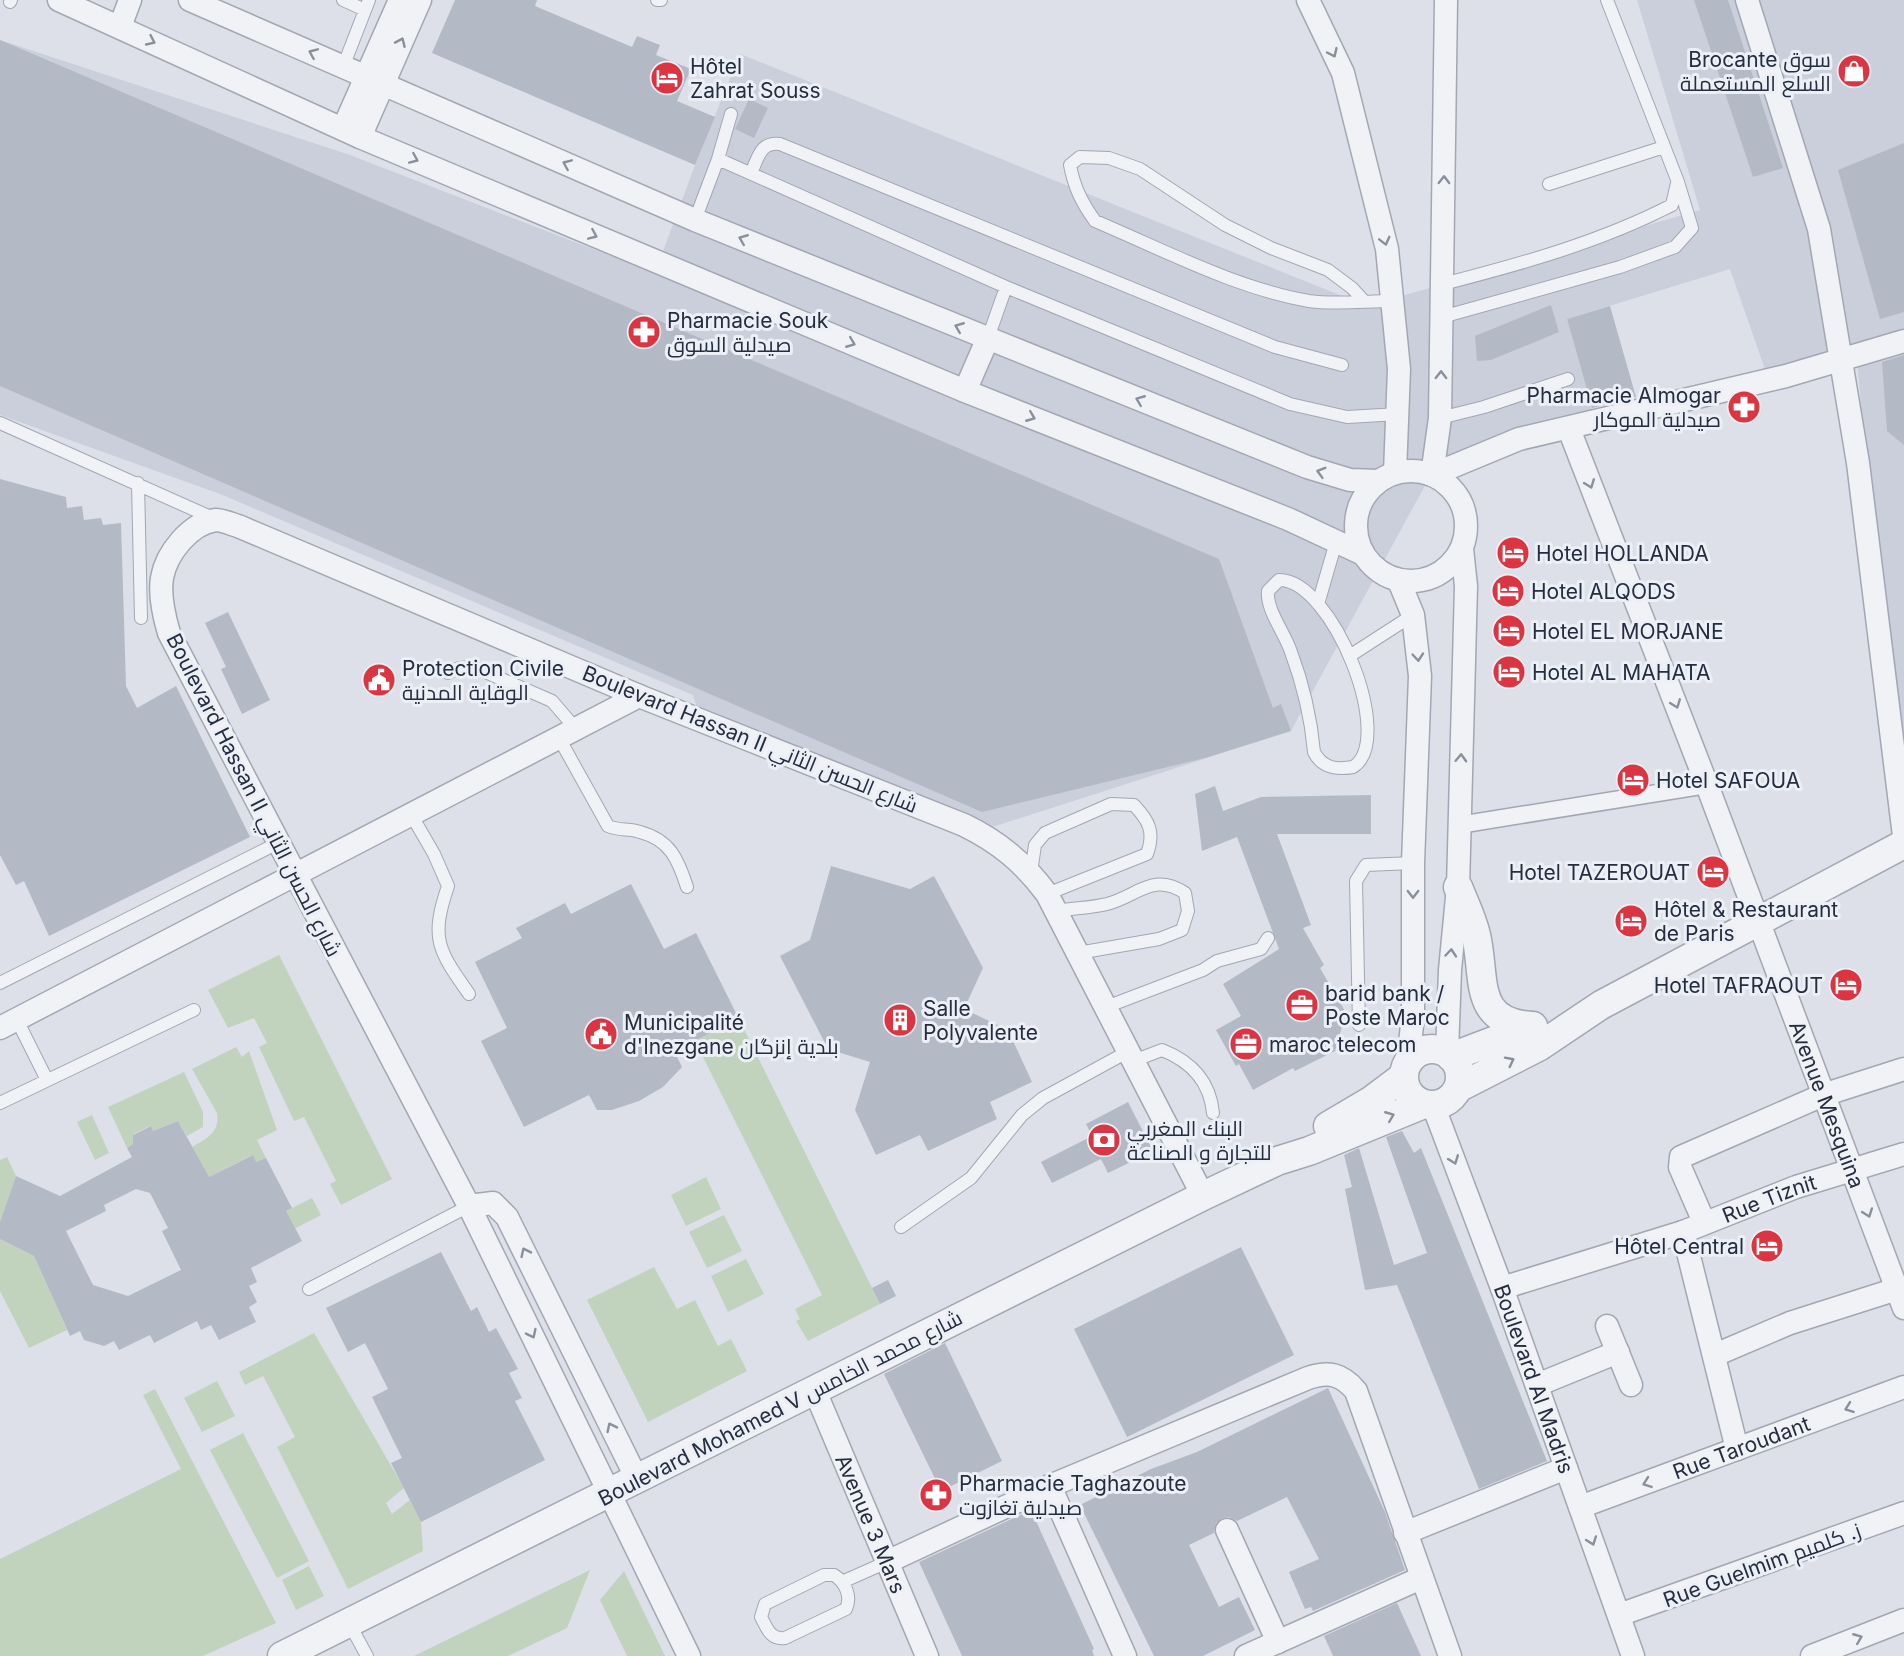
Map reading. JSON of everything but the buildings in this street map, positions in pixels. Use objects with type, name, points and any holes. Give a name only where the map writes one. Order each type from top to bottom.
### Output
[{"type":"street","points":[[59,0],[352,133],[965,392],[1288,519],[1363,554],[1385,575],[1399,581],[1418,582],[1436,576],[1451,565],[1462,549]]},
{"type":"street","points":[[120,27],[130,0]]},
{"type":"street","points":[[190,0],[695,220],[1307,467],[1350,480],[1387,477],[1413,471],[1432,475],[1447,484],[1458,498],[1465,514],[1466,532],[1462,549],[1466,586],[1458,887],[1450,970],[1449,1055]]},
{"type":"street","points":[[352,133],[374,81],[400,0]]},
{"type":"street","points":[[374,81],[420,0]]},
{"type":"street","points":[[1308,0],[1343,73],[1387,249],[1399,369],[1399,414],[1387,477],[1367,493],[1357,515],[1357,539],[1363,554]]},
{"type":"street","points":[[1432,475],[1440,418],[1446,0]]},
{"type":"street","points":[[1747,0],[1819,229],[1843,361],[1858,463],[1904,836]]},
{"type":"street","points":[[965,392],[988,338]]},
{"type":"street","points":[[1432,475],[1501,444],[1843,361],[1904,340]]},
{"type":"street","name":"Avenue Mesquina","points":[[1569,429],[1707,785],[1900,1298]]},
{"type":"street","name":"Boulevard Hassan II شارع الحسن الثاني","points":[[689,1656],[469,1206],[169,633],[164,615],[162,579],[166,563],[199,525],[217,520],[639,696],[964,825],[1011,853],[1031,872],[1052,902],[1203,1196]]},
{"type":"street","points":[[1399,581],[1413,615],[1420,676],[1413,863],[1413,1005],[1406,1069],[1409,1093],[1429,1105],[1452,1097],[1458,1088],[1547,1042],[1601,1005],[1904,844]]},
{"type":"street","points":[[8,1024],[295,877],[639,696]]},
{"type":"street","points":[[1459,825],[1707,785]]},
{"type":"street","points":[[1458,887],[1476,933],[1482,989],[1487,1005],[1498,1017],[1514,1025],[1531,1026]]},
{"type":"street","points":[[1449,1055],[1531,1026],[1601,1005]]},
{"type":"street","points":[[1406,1069],[1422,1051],[1439,1050],[1449,1055],[1459,1071],[1458,1088]]},
{"type":"street","name":"Boulevard Mohamed V شارع محمد الخامس","points":[[1277,1161],[1303,1141],[1372,1100],[1406,1069]]},
{"type":"street","points":[[1704,1222],[1680,1167],[1681,1156],[1823,1095],[1904,1069]]},
{"type":"street","name":"Boulevard Mohamed V شارع محمد الخامس","points":[[282,1656],[1203,1196],[1277,1161],[1310,1151],[1429,1105]]},
{"type":"street","name":"Boulevard Al Madris","points":[[1429,1105],[1502,1288],[1633,1656]]},
{"type":"street","name":"Rue Tiznit","points":[[1502,1288],[1683,1232],[1704,1222],[1852,1169],[1904,1154]]},
{"type":"street","points":[[469,1206],[493,1203],[507,1217],[637,1479]]},
{"type":"street","points":[[1683,1232],[1737,1449]]},
{"type":"street","points":[[1715,1355],[1790,1323],[1900,1298]]},
{"type":"street","points":[[1607,1326],[1631,1385]]},
{"type":"street","points":[[1537,1385],[1618,1352]]},
{"type":"street","points":[[887,1562],[1050,1486],[1321,1373],[1335,1374],[1347,1381],[1356,1391],[1450,1656]]},
{"type":"street","name":"Rue Taroudant","points":[[1580,1507],[1904,1387]]},
{"type":"street","name":"Avenue 3 Mars","points":[[814,1391],[927,1656]]},
{"type":"street","points":[[1405,1533],[1566,1468]]},
{"type":"street","points":[[1050,1486],[1125,1656]]},
{"type":"street","name":"Rue Guelmim ز. كلميم","points":[[1619,1615],[1700,1589],[1904,1514]]},
{"type":"street","points":[[1227,1530],[1286,1645]]},
{"type":"street","points":[[1246,1656],[1286,1645],[1421,1578]]},
{"type":"street","points":[[1812,1656],[1904,1620]]},
{"type":"lane","points":[[343,0],[367,5],[343,67]]},
{"type":"lane","points":[[1442,317],[1620,267],[1675,247],[1692,228],[1678,182],[1607,0]]},
{"type":"lane","points":[[695,220],[718,159],[731,114]]},
{"type":"lane","points":[[751,173],[763,147],[769,143],[780,144],[1275,347],[1342,365]]},
{"type":"lane","points":[[1550,184],[1664,147]]},
{"type":"lane","points":[[1364,302],[1352,288],[1328,270],[1271,248],[1225,225],[1140,169],[1109,158],[1080,157],[1070,165],[1073,183],[1083,205],[1095,221],[1220,274],[1310,301],[1364,302],[1392,301]]},
{"type":"lane","points":[[718,159],[1006,287],[1290,404],[1347,417],[1399,414]]},
{"type":"lane","points":[[1443,284],[1505,268],[1638,223],[1672,205],[1678,182]]},
{"type":"lane","points":[[988,338],[1006,287]]},
{"type":"lane","points":[[1440,418],[1484,407],[1568,379]]},
{"type":"lane","points":[[0,423],[217,520]]},
{"type":"lane","points":[[138,483],[141,618]]},
{"type":"lane","points":[[1318,604],[1336,542]]},
{"type":"lane","points":[[1279,580],[1288,580],[1318,604],[1331,620],[1351,655],[1360,684],[1365,714],[1364,754],[1353,767],[1331,768],[1318,759],[1314,752],[1299,674],[1267,600],[1268,591],[1279,580]]},
{"type":"lane","points":[[1351,655],[1413,615]]},
{"type":"lane","points":[[448,673],[459,668],[474,667],[552,701],[608,826],[618,831],[639,831],[665,842],[678,860],[687,886]]},
{"type":"lane","points":[[1031,872],[1035,845],[1045,833],[1087,812],[1111,804],[1134,805],[1149,822],[1152,841],[1147,854],[1052,902]]},
{"type":"lane","points":[[412,816],[448,886],[438,916],[438,942],[451,969],[469,994]]},
{"type":"lane","points":[[0,983],[278,843]]},
{"type":"lane","points":[[1359,1025],[1356,881],[1366,865],[1413,863]]},
{"type":"lane","points":[[1052,902],[1108,904],[1149,885],[1171,884],[1185,893],[1188,911],[1182,930],[1159,939],[1078,953]]},
{"type":"lane","points":[[1106,1007],[1203,970],[1217,961],[1261,950],[1268,938]]},
{"type":"lane","points":[[0,1103],[194,1010]]},
{"type":"lane","points":[[8,1024],[47,1080]]},
{"type":"lane","points":[[901,1227],[971,1178],[1022,1115],[1043,1098],[1131,1056],[1162,1050],[1179,1056],[1194,1067],[1212,1103],[1213,1113]]},
{"type":"lane","points":[[309,1289],[469,1206]]},
{"type":"lane","points":[[842,1582],[887,1562]]},
{"type":"lane","points":[[824,1575],[834,1575],[842,1582],[849,1600],[842,1611],[785,1638],[776,1638],[769,1633],[761,1617],[765,1604],[824,1575]]},
{"type":"lane","points":[[349,1623],[366,1656]]},
{"type":"shaded area","points":[[1637,0],[1904,0],[1904,835],[1866,467],[1856,346],[1768,378],[1730,269],[1567,319],[1593,413],[1439,460],[1291,731],[980,831],[700,717],[693,695],[220,494],[0,415],[0,40],[350,155],[655,273],[740,54],[1367,306],[1700,210]]},
{"type":"green space","points":[[279,955],[392,1179],[341,1205],[330,1184],[336,1181],[304,1117],[294,1121],[259,1047],[267,1043],[254,1018],[228,1028],[208,990]]},
{"type":"green space","points":[[739,1019],[880,1304],[808,1341],[796,1321],[800,1319],[795,1309],[822,1295],[695,1041]]},
{"type":"green space","points":[[236,1047],[242,1057],[249,1051],[277,1130],[257,1140],[266,1158],[256,1162],[252,1155],[191,1186],[205,1170],[192,1147],[212,1134],[217,1125],[217,1113],[192,1069]]},
{"type":"green space","points":[[184,1072],[203,1112],[203,1127],[187,1136],[178,1121],[153,1131],[150,1126],[133,1134],[133,1144],[127,1148],[108,1107]]},
{"type":"green space","points":[[92,1115],[109,1153],[95,1160],[77,1122]]},
{"type":"green space","points":[[7,1157],[16,1176],[0,1222],[0,1160]]},
{"type":"green space","points":[[706,1177],[721,1209],[686,1226],[671,1195]]},
{"type":"green space","points":[[312,1198],[321,1215],[244,1255],[282,1213]]},
{"type":"green space","points":[[724,1215],[742,1251],[707,1268],[689,1232]]},
{"type":"green space","points":[[0,1239],[34,1256],[67,1330],[29,1348],[0,1291]]},
{"type":"green space","points":[[746,1259],[764,1294],[728,1312],[711,1276]]},
{"type":"green space","points":[[654,1267],[677,1309],[695,1300],[718,1346],[731,1339],[747,1371],[648,1422],[587,1300]]},
{"type":"green space","points":[[314,1333],[404,1488],[386,1503],[392,1514],[410,1500],[421,1522],[423,1551],[348,1589],[277,1447],[295,1437],[263,1376],[245,1385],[239,1372]]},
{"type":"green space","points":[[217,1381],[235,1416],[202,1432],[184,1398]]},
{"type":"green space","points":[[155,1389],[276,1623],[203,1656],[0,1656],[0,1559],[181,1469],[143,1395]]},
{"type":"green space","points":[[243,1433],[309,1561],[277,1578],[210,1450]]},
{"type":"green space","points":[[309,1566],[324,1596],[296,1610],[282,1580]]},
{"type":"green space","points":[[590,1570],[567,1628],[508,1656],[414,1656]]},
{"type":"green space","points":[[624,1571],[665,1656],[627,1656],[600,1600]]},
{"type":"place","name":"Brocante سوق السلع المستعملة","points":[[1854,71]]},
{"type":"place","name":"Hôtel Zahrat Souss","points":[[667,78]]},
{"type":"place","name":"Pharmacie Souk صيدلية السوق","points":[[644,332]]},
{"type":"place","name":"Pharmacie Almogar صيدلية الموكار","points":[[1744,407]]},
{"type":"place","name":"Hotel HOLLANDA","points":[[1513,553]]},
{"type":"place","name":"Hotel ALQODS","points":[[1508,591]]},
{"type":"place","name":"Hotel EL MORJANE","points":[[1509,631]]},
{"type":"place","name":"Hotel AL MAHATA","points":[[1509,672]]},
{"type":"place","name":"Protection Civile الوقاية المدنية","points":[[379,680]]},
{"type":"place","name":"Hotel SAFOUA","points":[[1633,780]]},
{"type":"place","name":"Hotel TAZEROUAT","points":[[1713,872]]},
{"type":"place","name":"Hôtel & Restaurant de Paris","points":[[1631,921]]},
{"type":"place","name":"Hotel TAFRAOUT","points":[[1846,985]]},
{"type":"place","name":"barid bank / Poste Maroc","points":[[1302,1005]]},
{"type":"place","name":"Salle Polyvalente","points":[[900,1020]]},
{"type":"place","name":"Municipalité d'Inezgane بلدية إنزگان","points":[[601,1034]]},
{"type":"place","name":"maroc telecom","points":[[1246,1044]]},
{"type":"place","name":"البنك المغربي للتجارة و الصناعة","points":[[1104,1140]]},
{"type":"place","name":"Hôtel Central","points":[[1767,1246]]},
{"type":"place","name":"Pharmacie Taghazoute صيدلية تغازوت","points":[[936,1495]]}]
